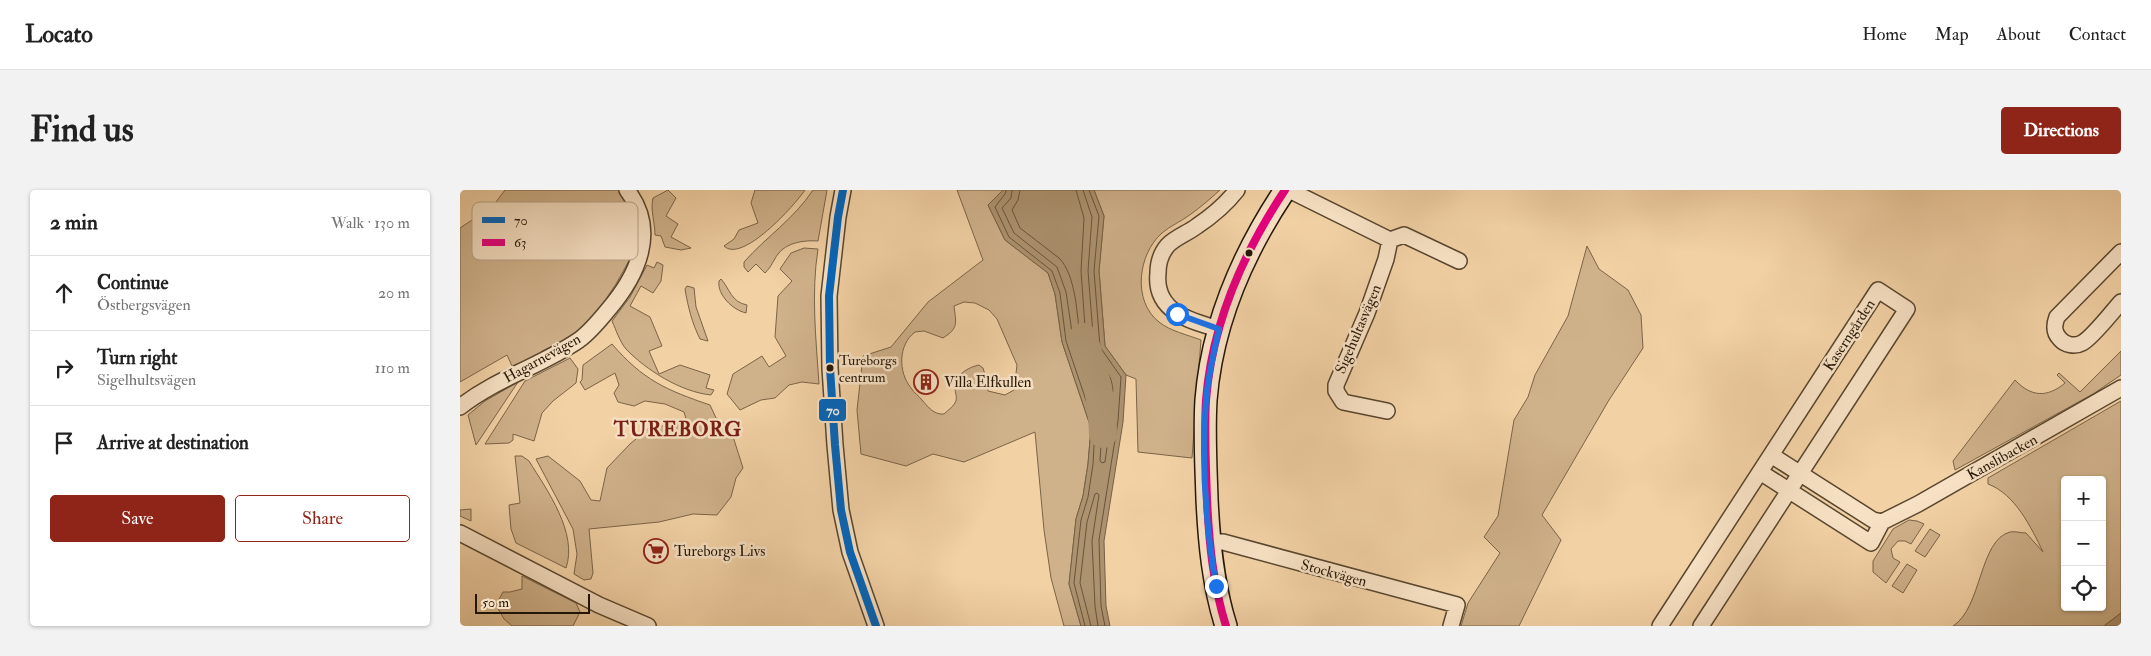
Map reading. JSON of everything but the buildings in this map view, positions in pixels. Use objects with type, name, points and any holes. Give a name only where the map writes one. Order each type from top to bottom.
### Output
[{"type":"street","name":"Hagarnevägen","points":[[627,190],[633,202]]},
{"type":"street","points":[[843,190],[829,296],[830,368],[835,445],[842,510],[850,552],[876,626]]},
{"type":"street","points":[[1219,329],[1185,318],[1170,310],[1162,300],[1159,291],[1158,266],[1162,254],[1169,244],[1198,226],[1228,201],[1237,190]]},
{"type":"street","points":[[1226,626],[1216,586],[1210,542],[1206,469],[1206,408],[1211,365],[1219,329],[1248,252],[1267,217],[1285,190]]},
{"type":"street","points":[[1290,190],[1390,240],[1400,235],[1408,236],[1459,261]]},
{"type":"street","name":"Hagarnevägen","points":[[460,407],[504,378],[535,364],[580,339],[590,330],[617,299],[631,278],[642,254],[642,229],[638,212]]},
{"type":"street","name":"Sigehultasvägen","points":[[1387,411],[1343,402],[1336,391],[1336,385],[1370,304],[1386,259],[1390,240]]},
{"type":"street","points":[[2121,252],[2057,317],[2054,328],[2056,334],[2066,343],[2083,343],[2121,302]]},
{"type":"street","name":"Kaserngården","points":[[1660,626],[1878,290],[1907,309],[1701,626]]},
{"type":"street","name":"Kanslibacken","points":[[1882,522],[1918,504],[2121,388]]},
{"type":"street","points":[[1760,472],[1871,544],[1882,522],[1873,520],[1771,455]]},
{"type":"street","points":[[460,533],[599,605],[648,626]]},
{"type":"street","name":"Stockvägen","points":[[1210,542],[1223,542],[1457,605],[1451,626]]},
{"type":"shaded area","points":[[505,190],[620,190],[625,202],[496,202]]},
{"type":"shaded area","points":[[668,190],[676,198],[666,216],[678,224],[671,237],[691,248],[681,250],[665,247],[661,236],[655,235],[653,198]]},
{"type":"shaded area","points":[[755,190],[805,190],[780,219],[755,240],[743,247],[732,249],[724,246],[734,239],[739,230],[758,223],[751,203]]},
{"type":"shaded area","points":[[813,190],[827,190],[818,241],[791,244],[778,254],[765,273],[756,264],[748,272],[744,267],[744,262],[789,219]]},
{"type":"shaded area","points":[[957,190],[1003,190],[988,205],[1005,240],[1048,273],[1055,294],[1062,342],[1091,428],[1083,496],[1076,519],[1069,584],[1081,626],[1064,626],[1051,578],[1044,530],[1035,432],[964,462],[933,454],[906,466],[861,454],[857,410],[863,356],[891,347],[928,302],[983,260]],"holes":[[[964,302],[975,303],[989,310],[997,319],[1017,365],[1014,390],[1005,395],[988,391],[983,368],[979,365],[975,366],[963,372],[957,379],[955,383],[956,399],[954,404],[944,414],[940,414],[932,410],[907,382],[902,367],[905,344],[915,332],[924,331],[943,338],[954,328],[954,306]]]},
{"type":"shaded area","points":[[1094,190],[1220,190],[1187,217],[1162,233],[1148,253],[1143,265],[1141,278],[1145,302],[1150,313],[1168,328],[1201,340],[1192,458],[1138,452],[1136,379],[1126,375],[1105,346],[1099,271],[1104,216]]},
{"type":"shaded area","points":[[472,220],[472,260],[629,260],[598,311],[572,337],[542,351],[538,356],[512,366],[507,355],[460,382],[460,228]]},
{"type":"shaded area","points":[[1587,246],[1599,269],[1628,290],[1641,315],[1643,348],[1609,400],[1542,515],[1561,540],[1519,626],[1461,626],[1468,603],[1500,553],[1484,537],[1498,516],[1514,420],[1528,397],[1535,375],[1568,316]]},
{"type":"shaded area","points":[[804,248],[818,249],[814,299],[819,384],[802,382],[789,385],[775,398],[761,400],[740,410],[727,394],[733,374],[762,356],[769,367],[786,356],[775,337],[778,296],[792,281],[780,269],[791,253]]},
{"type":"shaded area","points":[[657,262],[663,265],[661,281],[653,293],[641,286],[630,306],[650,317],[662,346],[649,351],[659,374],[680,365],[710,375],[706,388],[714,390],[711,395],[688,390],[665,379],[634,357],[626,349],[618,336],[612,321],[630,297],[647,265],[654,268]]},
{"type":"shaded area","points":[[721,279],[737,301],[747,305],[746,313],[736,309],[723,296],[719,286]]},
{"type":"shaded area","points":[[687,286],[694,288],[696,307],[708,341],[700,339],[695,327],[686,296],[685,289]]},
{"type":"shaded area","points":[[612,344],[634,367],[656,382],[668,389],[710,405],[716,418],[730,427],[743,468],[736,478],[731,497],[717,515],[693,514],[659,522],[589,529],[593,573],[591,579],[584,580],[574,574],[577,554],[573,529],[536,459],[548,456],[580,481],[591,500],[600,501],[607,468],[630,444],[649,428],[687,422],[684,412],[665,404],[645,401],[634,406],[618,402],[614,393],[619,385],[615,373],[585,390],[580,382],[582,380],[583,365]]},
{"type":"shaded area","points":[[2121,351],[2121,375],[2093,394],[1955,470],[1953,461],[2015,380],[2027,390],[2039,394],[2052,391],[2065,383],[2057,375],[2059,373],[2080,392]]},
{"type":"shaded area","points":[[570,358],[578,369],[576,383],[553,401],[542,413],[534,441],[513,434],[513,440],[509,443],[485,444],[525,381]]},
{"type":"shaded area","points":[[518,382],[476,445],[468,415],[485,401]]},
{"type":"shaded area","points":[[2121,401],[2121,613],[2104,626],[1953,626],[1963,617],[1970,605],[1986,561],[1992,548],[2000,538],[2010,532],[2026,533],[2043,552],[2033,532],[2014,503],[1998,489],[1988,484],[1988,478]]},
{"type":"shaded area","points":[[515,456],[522,456],[529,461],[559,512],[568,541],[569,555],[566,568],[516,543],[511,529],[509,505],[520,503]]},
{"type":"shaded area","points":[[471,509],[471,521],[460,516],[460,510]]},
{"type":"shaded area","points":[[1909,520],[1924,524],[1911,544],[1905,541],[1898,541],[1891,549],[1893,558],[1900,562],[1886,583],[1873,572],[1873,561],[1893,529]]},
{"type":"shaded area","points":[[1930,529],[1940,535],[1925,557],[1915,551]]},
{"type":"shaded area","points":[[1907,564],[1917,570],[1903,593],[1892,586]]},
{"type":"shaded area","points":[[522,576],[576,603],[580,612],[573,626],[512,626],[504,619],[496,605],[503,592],[522,589]]},
{"type":"water","points":[[1003,190],[1094,190],[1104,216],[1099,271],[1105,346],[1126,375],[1123,422],[1104,541],[1106,606],[1110,626],[1081,626],[1069,584],[1076,519],[1083,496],[1091,428],[1062,342],[1055,294],[1048,273],[1005,240],[988,205]],"holes":[[[1096,371],[1105,378],[1108,389],[1104,397],[1097,395],[1095,392],[1092,375]]]},
{"type":"water","points":[[2121,613],[2121,626],[2104,626]]},
{"type":"waterway","points":[[1083,337],[1097,385],[1103,434]]},
{"type":"transit line","name":"70","points":[[843,190],[829,296],[830,368],[835,445],[841,510],[850,552],[876,626]]},
{"type":"transit line","name":"63","points":[[1226,626],[1210,547],[1205,425],[1209,372],[1215,344],[1232,290],[1256,239],[1285,190]]},
{"type":"place","name":"Tureborgs centrum","points":[[830,368]]},
{"type":"place","name":"Villa Elfkullen","points":[[926,382]]},
{"type":"place","name":"Tureborgs Livs","points":[[656,551]]},
{"type":"district","name":"TUREBORG","points":[[678,429]]},
{"type":"route","points":[[1177,314],[1219,329],[1206,400],[1205,433],[1210,542],[1216,586]]}]
